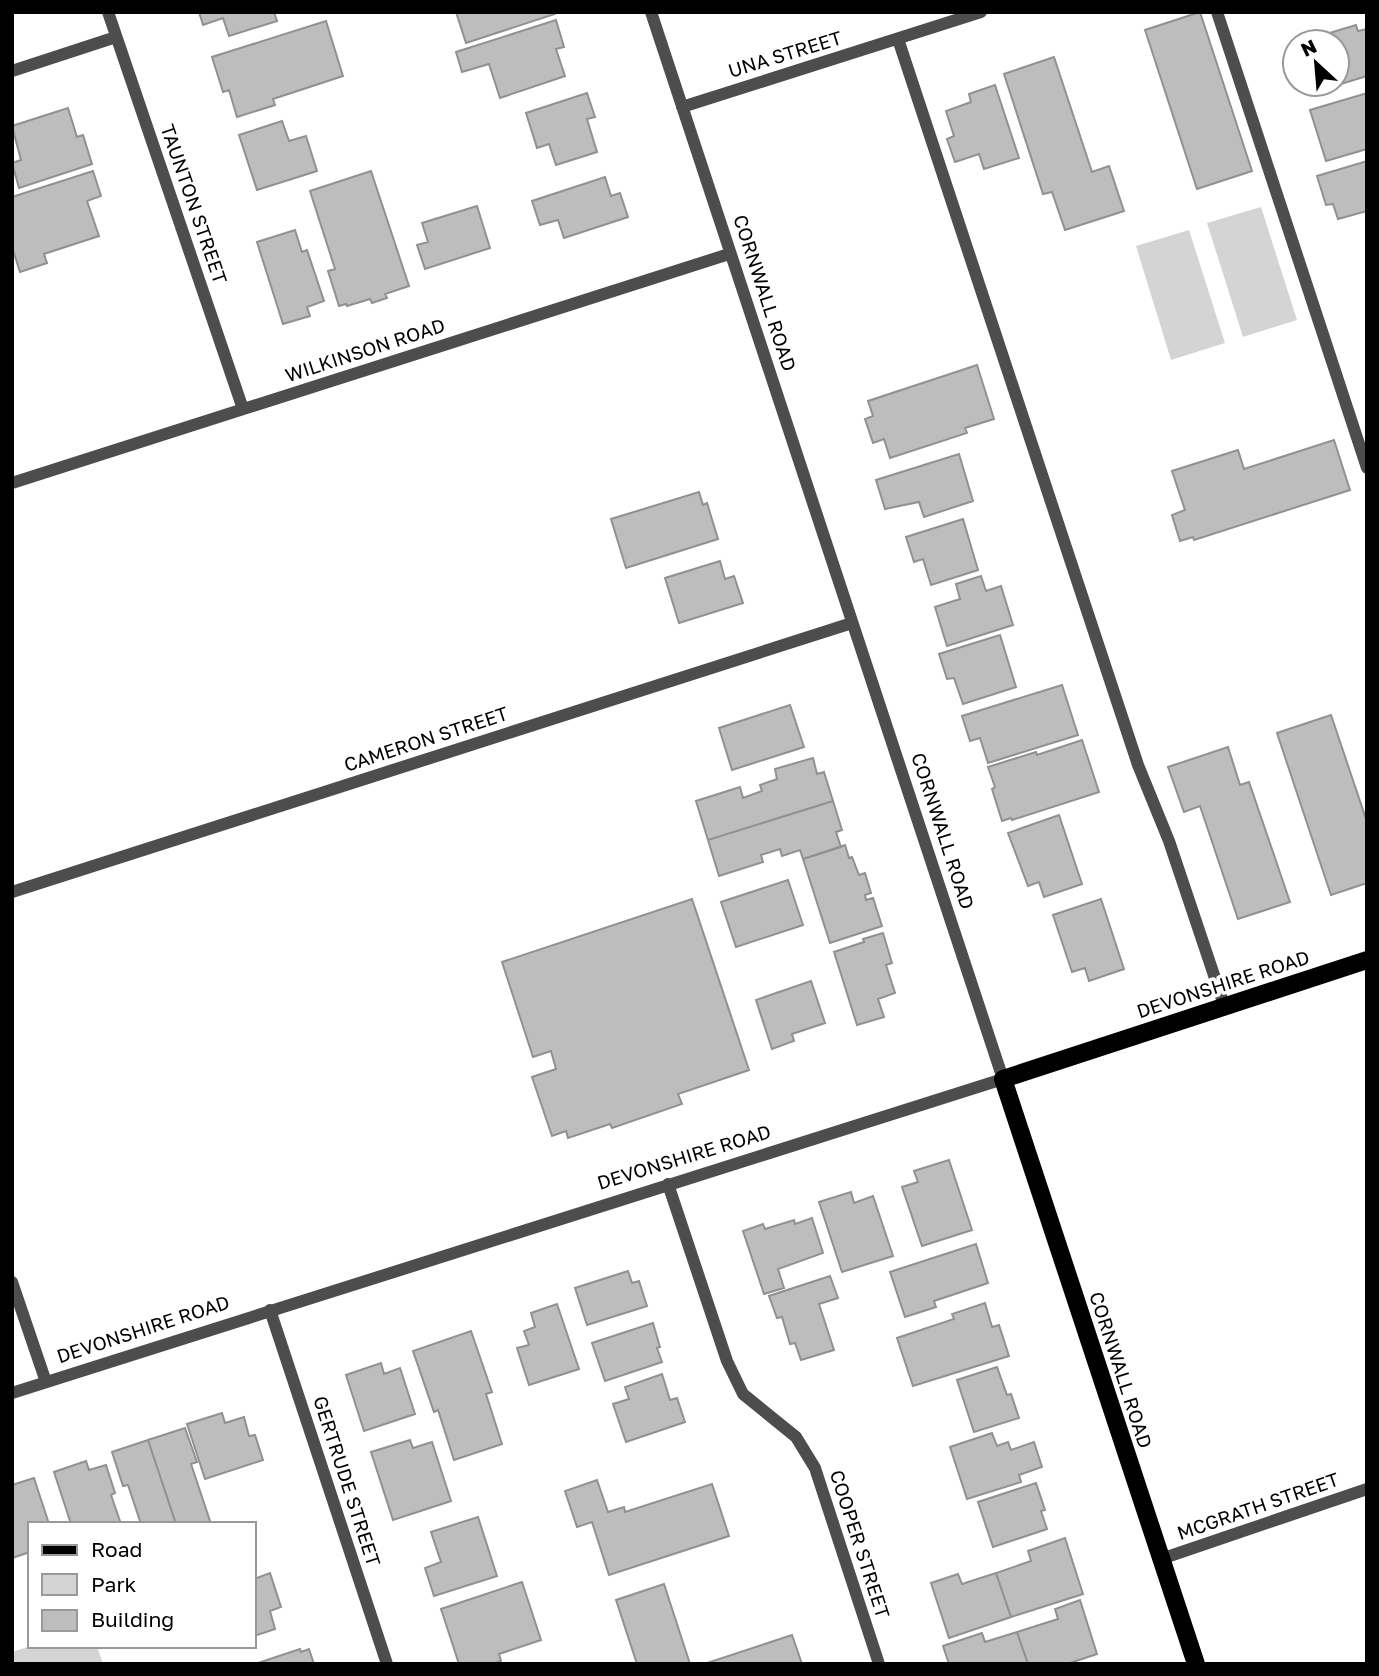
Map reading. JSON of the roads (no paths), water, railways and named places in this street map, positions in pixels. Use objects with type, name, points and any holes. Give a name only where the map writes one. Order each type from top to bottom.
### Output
[{"type":"main road","name":"DEVONSHIRE ROAD","points":[[1003,1079],[1367,960]]},
{"type":"main road","name":"CORNWALL ROAD","points":[[1003,1079],[1196,1664]]},
{"type":"street","name":"TAUNTON STREET","points":[[108,12],[243,409]]},
{"type":"street","name":"CORNWALL ROAD","points":[[651,12],[1003,1079]]},
{"type":"street","name":"UNA STREET","points":[[682,107],[981,12]]},
{"type":"street","points":[[1217,12],[1367,468]]},
{"type":"street","points":[[12,71],[116,37]]},
{"type":"street","points":[[898,39],[1134,753],[1170,841],[1224,1005]]},
{"type":"street","name":"WILKINSON ROAD","points":[[12,483],[729,254]]},
{"type":"street","name":"CAMERON STREET","points":[[12,891],[852,623]]},
{"type":"street","name":"DEVONSHIRE ROAD","points":[[12,1392],[1003,1079]]},
{"type":"street","name":"COOPER STREET","points":[[668,1184],[727,1361],[743,1394],[796,1437],[815,1468],[879,1664]]},
{"type":"street","points":[[12,1282],[46,1382]]},
{"type":"street","name":"GERTRUDE STREET","points":[[270,1310],[387,1664]]},
{"type":"street","name":"MCGRATH STREET","points":[[1161,1559],[1367,1489]]}]
